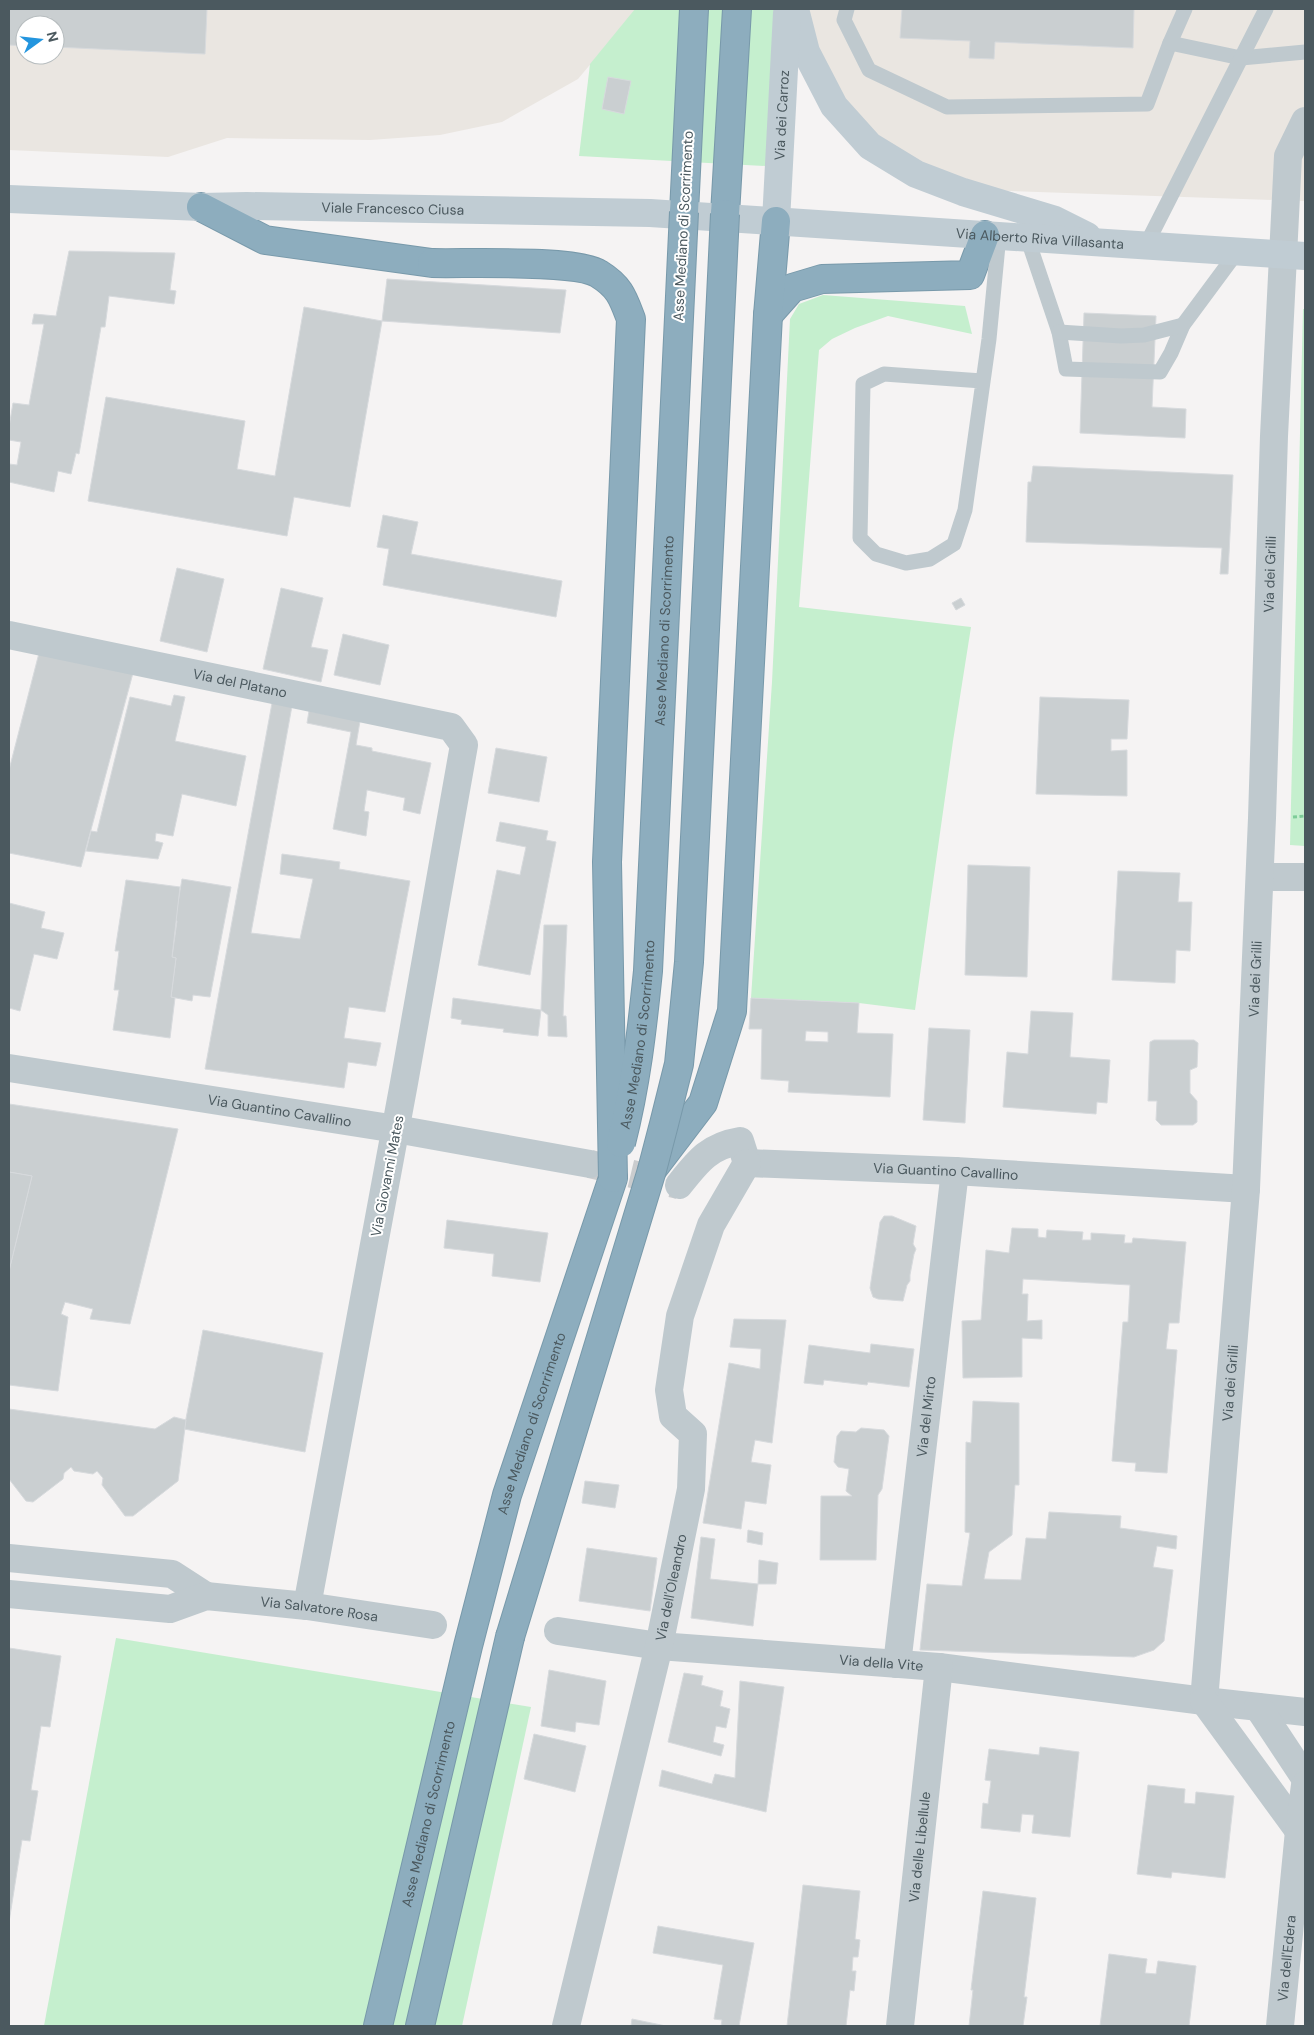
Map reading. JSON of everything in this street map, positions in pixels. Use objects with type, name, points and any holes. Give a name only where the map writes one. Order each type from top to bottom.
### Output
[{"type":"highway","name":"Asse Mediano di Scorrimento","points":[[378,2026],[468,1646],[507,1495],[601,1171],[633,1097],[648,970],[694,9]]},
{"type":"highway","points":[[420,2026],[510,1637],[652,1170],[679,1064],[689,962],[725,214],[737,9]]},
{"type":"highway","points":[[201,207],[265,240],[432,263],[565,265],[598,273],[621,292],[631,320],[607,862],[601,1171]]},
{"type":"highway","points":[[652,1170],[703,1102],[732,1011],[768,315],[776,221]]},
{"type":"highway","points":[[768,315],[792,288],[822,279],[970,275],[992,235]]},
{"type":"street","name":"Via dei Carroz","points":[[776,221],[788,9]]},
{"type":"street","points":[[795,9],[806,52],[834,106],[870,146],[916,174],[963,192],[1056,220],[1097,242]]},
{"type":"street","name":"Via dei Grilli","points":[[1204,1701],[1246,1189],[1260,876],[1274,436],[1294,255],[1288,156],[1305,121]]},
{"type":"street","name":"Viale Francesco Ciusa","points":[[9,199],[201,207],[247,206],[640,213],[776,221]]},
{"type":"street","name":"Via Alberto Riva Villasanta","points":[[776,221],[1294,255]]},
{"type":"street","name":"Via del Platano","points":[[9,635],[451,727],[464,745]]},
{"type":"street","name":"Via Giovanni Mates","points":[[307,1606],[396,1129],[464,745]]},
{"type":"street","points":[[1260,876],[1305,877]]},
{"type":"street","name":"Via Guantino Cavallino","points":[[9,1068],[396,1129],[550,1157],[601,1171]]},
{"type":"street","points":[[679,1185],[701,1158],[724,1144],[740,1141],[748,1163]]},
{"type":"street","name":"Via Guantino Cavallino","points":[[748,1163],[955,1171],[1246,1189]]},
{"type":"street","name":"Via dell'Oleandro","points":[[566,2026],[659,1646],[691,1489],[693,1434],[673,1416],[669,1390],[680,1316],[711,1225],[748,1163]]},
{"type":"street","name":"Via del Mirto","points":[[897,1664],[955,1171]]},
{"type":"street","name":"Via Salvatore Rosa","points":[[9,1558],[172,1574],[206,1596]]},
{"type":"street","name":"Via Salvatore Rosa","points":[[9,1594],[170,1609],[206,1596],[307,1606],[433,1625]]},
{"type":"street","name":"Via della Vite","points":[[558,1631],[659,1646],[939,1667],[1305,1712]]},
{"type":"street","name":"Via delle Libellule","points":[[900,2026],[939,1667]]},
{"type":"street","points":[[1204,1701],[1299,1832]]},
{"type":"street","points":[[1258,1707],[1305,1778]]},
{"type":"street","name":"Via dell'Edera","points":[[1280,2026],[1297,1952],[1299,1832],[1305,1785]]},
{"type":"lane","points":[[847,9],[844,20],[869,70],[947,107],[1148,104],[1170,43],[1185,9]]},
{"type":"lane","points":[[1146,245],[1266,9]]},
{"type":"lane","points":[[1170,43],[1241,58],[1305,52]]},
{"type":"lane","points":[[982,382],[884,374],[863,384],[860,538],[876,554],[906,563],[930,559],[954,544],[965,510],[982,382],[992,235]]},
{"type":"lane","points":[[1027,237],[1059,332],[1066,369],[1160,372],[1184,325],[1237,252]]},
{"type":"lane","points":[[1059,332],[1121,336],[1144,335],[1184,325]]},
{"type":"shaded area","points":[[9,9],[635,9],[578,79],[502,122],[440,135],[370,140],[227,138],[168,157],[9,150]]},
{"type":"shaded area","points":[[808,9],[1305,9],[1305,201],[982,190],[915,165],[870,129],[833,87],[812,45]]},
{"type":"green space","points":[[635,9],[774,9],[766,166],[579,156],[590,64]]},
{"type":"green space","points":[[823,295],[965,306],[972,334],[888,316],[832,339],[819,350],[799,607],[971,627],[915,1010],[859,1003],[751,998],[772,682],[790,319],[799,304]]},
{"type":"green space","points":[[1303,309],[1305,309],[1305,846],[1290,845]]},
{"type":"green space","points":[[116,1638],[531,1707],[462,2026],[44,2026]]},
{"type":"building","points":[[9,9],[207,9],[205,54],[65,47],[65,15],[15,15],[15,45],[9,45]]},
{"type":"building","points":[[902,9],[1134,9],[1133,48],[995,42],[994,59],[969,58],[970,41],[900,38]]},
{"type":"building","points":[[608,77],[631,81],[624,114],[602,109]]},
{"type":"building","points":[[69,251],[175,253],[170,290],[176,291],[174,304],[109,296],[105,327],[101,327],[79,454],[76,453],[71,474],[58,471],[54,492],[9,482],[9,464],[17,465],[21,442],[9,440],[9,427],[13,403],[29,405],[44,324],[32,324],[34,314],[56,316]]},
{"type":"building","points":[[387,279],[566,290],[560,333],[382,321]]},
{"type":"building","points":[[304,307],[382,321],[350,507],[294,497],[287,536],[88,501],[106,397],[245,421],[237,469],[275,476]]},
{"type":"building","points":[[1084,313],[1156,316],[1152,407],[1186,409],[1185,438],[1080,433]]},
{"type":"building","points":[[1033,466],[1233,475],[1228,574],[1220,574],[1222,548],[1026,542],[1028,482],[1031,482]]},
{"type":"building","points":[[383,515],[418,522],[411,554],[562,581],[556,617],[383,585],[389,549],[377,547]]},
{"type":"building","points":[[177,568],[224,579],[207,652],[160,641]]},
{"type":"building","points":[[281,588],[323,598],[311,647],[328,650],[321,682],[263,669]]},
{"type":"building","points":[[961,598],[965,605],[956,610],[952,603]]},
{"type":"building","points":[[343,634],[389,645],[380,685],[334,675]]},
{"type":"building","points":[[39,653],[133,673],[81,867],[9,853],[9,770]]},
{"type":"building","points":[[174,695],[185,697],[175,741],[246,756],[236,806],[182,794],[173,836],[156,833],[155,841],[163,843],[158,859],[86,851],[91,831],[97,832],[130,697],[171,706]]},
{"type":"building","points":[[1040,697],[1129,700],[1127,739],[1111,739],[1111,751],[1127,750],[1127,796],[1036,794]]},
{"type":"building","points":[[272,703],[292,706],[251,933],[300,939],[313,879],[280,874],[282,854],[340,862],[339,869],[410,881],[385,1012],[349,1007],[344,1038],[381,1043],[376,1066],[348,1062],[344,1088],[205,1069]]},
{"type":"building","points":[[309,711],[360,721],[356,745],[372,748],[372,751],[431,763],[420,814],[403,810],[405,798],[367,790],[364,811],[369,812],[366,836],[333,829],[351,732],[307,723]]},
{"type":"building","points":[[496,748],[547,757],[539,802],[488,793]]},
{"type":"building","points":[[500,822],[548,831],[546,840],[556,842],[530,975],[478,965],[497,870],[520,875],[526,847],[496,841]]},
{"type":"building","points":[[968,865],[1030,867],[1027,977],[965,975]]},
{"type":"building","points":[[1118,871],[1180,873],[1178,902],[1192,902],[1190,951],[1176,950],[1175,983],[1112,980]]},
{"type":"building","points":[[182,879],[231,887],[210,997],[193,995],[192,1001],[171,997],[176,958],[172,957],[177,921],[175,920]]},
{"type":"building","points":[[126,880],[180,887],[172,957],[176,958],[171,997],[175,998],[170,1038],[113,1030],[119,990],[114,990],[119,951],[115,951]]},
{"type":"building","points":[[9,903],[45,912],[41,928],[64,933],[57,959],[34,954],[20,1011],[9,1008]]},
{"type":"building","points":[[544,925],[567,925],[563,1016],[566,1016],[567,1037],[548,1036],[548,1015],[541,1010]]},
{"type":"building","points":[[453,998],[541,1010],[538,1036],[503,1032],[504,1029],[461,1024],[462,1020],[451,1018]]},
{"type":"building","points":[[751,998],[859,1003],[857,1033],[893,1034],[890,1097],[788,1092],[789,1081],[761,1079],[762,1029],[749,1029]],"holes":[[[806,1031],[828,1032],[828,1042],[805,1041]]]},
{"type":"building","points":[[1031,1011],[1073,1013],[1070,1057],[1110,1060],[1107,1103],[1097,1102],[1096,1114],[1003,1107],[1007,1052],[1028,1054]]},
{"type":"building","points":[[929,1028],[970,1030],[965,1123],[923,1120]]},
{"type":"building","points":[[1154,1040],[1194,1040],[1198,1043],[1197,1067],[1190,1070],[1190,1093],[1197,1101],[1197,1122],[1193,1125],[1161,1125],[1156,1120],[1157,1101],[1148,1101],[1150,1042]]},
{"type":"building","points":[[9,1104],[178,1129],[130,1324],[90,1319],[93,1309],[65,1302],[61,1314],[68,1317],[58,1391],[9,1385],[9,1271],[32,1176],[9,1172]]},
{"type":"building","points":[[9,1172],[32,1176],[9,1271]]},
{"type":"building","points":[[884,1216],[892,1216],[916,1226],[913,1244],[916,1249],[910,1281],[907,1285],[903,1301],[878,1299],[873,1297],[870,1288],[880,1222]]},
{"type":"building","points":[[447,1220],[548,1233],[540,1282],[492,1276],[494,1254],[444,1248]]},
{"type":"building","points":[[1012,1228],[1038,1229],[1038,1237],[1046,1238],[1047,1230],[1083,1232],[1082,1240],[1091,1240],[1091,1233],[1125,1235],[1124,1243],[1132,1243],[1133,1238],[1186,1242],[1179,1323],[1169,1323],[1166,1349],[1177,1350],[1167,1473],[1135,1471],[1136,1463],[1112,1461],[1123,1322],[1128,1322],[1130,1285],[1023,1279],[1022,1294],[1028,1294],[1027,1321],[1042,1320],[1042,1339],[1022,1338],[1022,1377],[963,1378],[962,1321],[981,1320],[986,1250],[1009,1253]]},
{"type":"building","points":[[734,1319],[786,1320],[772,1443],[755,1440],[751,1462],[771,1465],[766,1504],[745,1501],[741,1529],[703,1523],[729,1363],[760,1369],[761,1349],[730,1347]]},
{"type":"building","points":[[203,1330],[323,1353],[305,1452],[184,1429]]},
{"type":"building","points":[[871,1344],[914,1349],[909,1387],[868,1382],[867,1385],[824,1380],[823,1385],[804,1383],[809,1345],[870,1353]]},
{"type":"building","points":[[973,1401],[1019,1403],[1019,1485],[1015,1485],[1012,1535],[989,1552],[984,1579],[1021,1580],[1026,1538],[1046,1539],[1049,1512],[1121,1516],[1120,1528],[1177,1536],[1176,1549],[1157,1546],[1153,1567],[1173,1570],[1164,1641],[1154,1650],[1134,1657],[920,1650],[927,1584],[962,1586],[970,1533],[965,1532],[966,1442],[971,1443]]},
{"type":"building","points":[[9,1409],[155,1429],[174,1417],[186,1420],[178,1481],[133,1516],[125,1516],[102,1485],[103,1478],[97,1471],[93,1474],[74,1471],[71,1467],[64,1473],[63,1479],[33,1502],[26,1501],[9,1479]]},
{"type":"building","points":[[861,1428],[884,1430],[889,1436],[882,1489],[878,1495],[876,1560],[820,1560],[821,1496],[852,1496],[846,1491],[849,1469],[838,1467],[834,1462],[837,1436],[841,1431],[856,1432]]},
{"type":"building","points":[[585,1481],[619,1485],[615,1508],[582,1503]]},
{"type":"building","points":[[748,1530],[763,1533],[762,1545],[747,1542]]},
{"type":"building","points":[[701,1537],[715,1539],[710,1579],[758,1584],[753,1626],[691,1618]]},
{"type":"building","points":[[587,1548],[657,1558],[650,1611],[579,1601]]},
{"type":"building","points":[[759,1560],[778,1563],[776,1584],[758,1584]]},
{"type":"building","points":[[9,1648],[61,1656],[50,1727],[41,1726],[31,1790],[38,1791],[30,1841],[22,1840],[9,1922]]},
{"type":"building","points":[[549,1670],[606,1681],[599,1725],[576,1722],[575,1732],[541,1726]]},
{"type":"building","points":[[684,1673],[703,1676],[701,1685],[723,1691],[720,1706],[730,1709],[726,1728],[716,1726],[713,1742],[724,1745],[721,1756],[668,1742]]},
{"type":"building","points":[[740,1681],[784,1687],[766,1812],[659,1786],[662,1770],[712,1784],[715,1774],[735,1778]]},
{"type":"building","points":[[534,1734],[586,1746],[575,1792],[524,1779]]},
{"type":"building","points":[[1040,1747],[1079,1752],[1070,1837],[1032,1833],[1034,1815],[1022,1814],[1020,1832],[981,1828],[983,1803],[988,1804],[991,1781],[985,1780],[989,1749],[1039,1755]]},
{"type":"building","points":[[1148,1785],[1185,1789],[1184,1803],[1195,1804],[1196,1792],[1234,1796],[1225,1878],[1172,1872],[1171,1878],[1137,1874]]},
{"type":"building","points":[[803,1885],[860,1891],[855,1939],[860,1940],[858,1957],[853,1957],[852,1971],[856,1971],[854,1991],[850,1990],[846,2026],[787,2026]]},
{"type":"building","points":[[983,1891],[1036,1898],[1024,1997],[1027,1997],[1023,2026],[969,2026],[973,1990],[971,1990]]},
{"type":"building","points":[[658,1926],[754,1943],[739,2026],[721,2026],[722,2020],[714,2019],[723,1965],[653,1953]]},
{"type":"building","points":[[1109,1954],[1147,1959],[1145,1973],[1156,1974],[1158,1961],[1196,1966],[1189,2026],[1100,2026]]},
{"type":"building","points":[[632,2019],[666,2026],[631,2026]]},
{"type":"tunnel","points":[[590,1164],[679,1185]]}]
